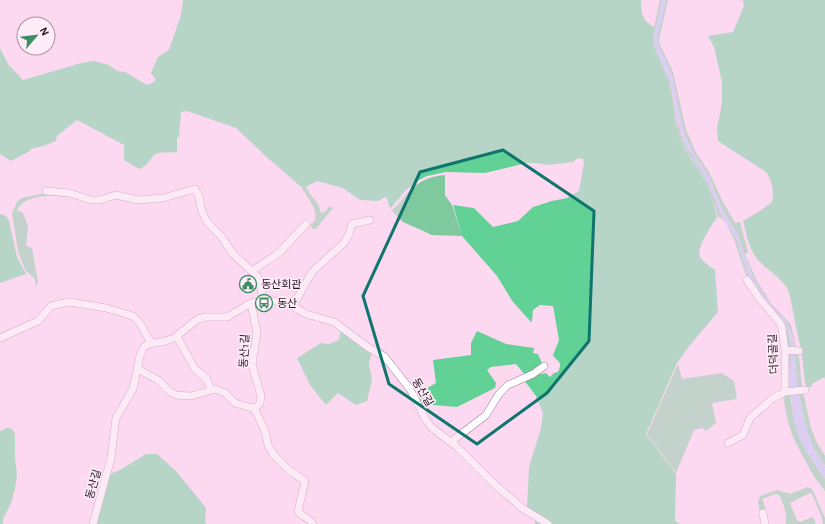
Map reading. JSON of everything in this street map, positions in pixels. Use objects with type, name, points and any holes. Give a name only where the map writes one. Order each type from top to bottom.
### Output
[{"type":"street","points":[[46,192],[72,193],[91,200],[100,200],[116,195],[138,200],[163,198],[195,189],[199,197],[202,212],[207,222],[222,236],[234,254],[258,277],[263,300]]},
{"type":"street","points":[[293,306],[312,272],[344,243],[352,224],[370,220]]},
{"type":"street","points":[[252,271],[279,252],[306,224]]},
{"type":"street","name":"더덕골길","points":[[746,280],[781,325],[784,332],[786,350],[786,391]]},
{"type":"street","name":"동산길","points":[[93,524],[111,458],[116,418],[133,389],[142,350],[146,345],[151,343],[166,341],[177,337],[198,319],[206,317],[227,317],[251,303],[263,300],[285,302],[306,314],[337,323],[369,348],[384,356],[410,389],[429,425],[451,442],[492,482],[522,508],[548,524]]},
{"type":"street","points":[[0,338],[35,323],[52,306],[70,302],[106,308],[133,316],[140,322],[151,343]]},
{"type":"street","name":"동산1길","points":[[251,303],[257,333],[252,365],[261,396],[259,405],[254,408]]},
{"type":"street","points":[[177,337],[195,369],[206,378],[211,389]]},
{"type":"street","points":[[786,350],[798,351]]},
{"type":"street","points":[[451,442],[486,416],[499,394],[508,385],[534,374],[544,366]]},
{"type":"street","points":[[138,369],[158,380],[169,391],[176,395],[191,396],[211,389],[218,390],[235,403],[254,408],[265,431],[268,445],[273,454],[290,471],[304,480],[305,484],[298,511],[313,524]]},
{"type":"street","points":[[728,443],[743,435],[750,418],[764,404],[786,391],[803,390]]},
{"type":"street","points":[[763,514],[765,524]]},
{"type":"highlighted area","points":[[503,150],[594,211],[589,341],[547,393],[477,444],[389,384],[363,296],[420,172]]},
{"type":"green space","points":[[183,0],[641,0],[643,16],[650,25],[654,27],[654,48],[668,83],[680,139],[707,186],[717,217],[702,242],[699,253],[701,259],[715,270],[718,312],[677,363],[646,434],[676,474],[675,521],[680,524],[535,524],[535,520],[527,508],[529,467],[541,428],[543,413],[536,396],[524,380],[535,375],[546,373],[550,377],[554,373],[558,372],[560,364],[553,355],[559,340],[553,306],[540,305],[533,310],[531,322],[513,302],[497,276],[462,236],[453,205],[474,208],[493,227],[518,221],[533,207],[567,198],[579,191],[584,163],[583,159],[578,158],[573,162],[549,165],[526,163],[485,173],[446,172],[427,176],[419,180],[405,191],[391,208],[387,198],[385,197],[378,201],[360,200],[343,188],[317,181],[306,187],[300,186],[236,128],[187,111],[181,112],[179,137],[177,138],[177,152],[155,154],[146,165],[139,169],[124,160],[124,145],[77,120],[57,136],[56,141],[31,149],[30,151],[11,161],[0,154],[0,48],[8,64],[23,80],[81,63],[94,61],[109,65],[117,71],[125,72],[147,85],[156,80],[151,73],[158,57],[169,50],[181,15]]},
{"type":"green space","points":[[660,0],[662,0],[654,36],[654,45],[670,82],[677,121],[682,137],[709,185],[720,213],[736,238],[748,275],[784,323],[788,331],[792,353],[789,378],[794,419],[799,436],[806,451],[825,479],[825,491],[815,478],[802,455],[793,437],[788,422],[783,396],[786,337],[747,278],[734,239],[726,223],[718,217],[703,177],[678,134],[666,76],[652,46],[652,36]]},
{"type":"green space","points":[[666,0],[668,0],[659,42],[673,72],[686,130],[696,153],[709,172],[735,223],[740,222],[748,252],[745,254],[757,281],[771,303],[791,325],[799,357],[802,387],[811,428],[817,443],[825,456],[825,466],[814,449],[806,428],[797,386],[792,335],[785,321],[763,294],[753,277],[737,234],[722,209],[709,177],[694,154],[684,133],[672,76],[658,44],[658,34]]},
{"type":"green space","points":[[743,0],[825,0],[825,379],[824,377],[812,384],[811,387],[807,387],[805,383],[802,355],[789,292],[780,279],[757,259],[749,244],[743,221],[772,202],[772,183],[766,172],[718,141],[717,128],[722,103],[722,82],[714,47],[708,36],[733,32],[744,6]]},
{"type":"green space","points":[[445,175],[445,195],[452,205],[462,236],[432,235],[403,222],[391,210],[397,206],[408,192],[417,184],[433,177]]},
{"type":"green space","points":[[301,186],[306,187],[318,205],[321,213],[325,212],[330,206],[333,208],[316,229],[311,227],[311,224],[315,221],[315,211]]},
{"type":"green space","points":[[46,193],[68,194],[68,197],[47,196],[32,198],[21,205],[17,210],[23,213],[28,226],[26,246],[32,248],[38,282],[36,287],[35,279],[25,270],[18,251],[12,213],[17,202],[21,198]]},
{"type":"green space","points":[[0,214],[6,216],[9,221],[17,257],[26,274],[0,283]]},
{"type":"green space","points":[[341,329],[372,353],[369,363],[372,380],[367,401],[356,405],[338,393],[326,405],[310,385],[297,358],[321,343],[329,344],[339,340]]},
{"type":"green space","points":[[477,331],[506,344],[534,348],[533,353],[538,354],[542,363],[526,376],[516,364],[491,367],[487,370],[496,383],[495,388],[457,407],[422,404],[417,394],[436,383],[433,360],[471,355],[471,343]]},
{"type":"green space","points":[[678,364],[682,379],[722,373],[734,381],[737,399],[712,403],[716,423],[706,431],[703,428],[694,430],[676,473],[647,434]]},
{"type":"green space","points":[[7,428],[12,429],[15,434],[17,475],[11,503],[3,519],[3,524],[0,524],[0,431]]},
{"type":"green space","points":[[146,454],[157,454],[176,471],[206,508],[205,522],[207,524],[96,524],[110,474],[120,470]]},
{"type":"green space","points":[[808,487],[812,489],[825,518],[825,524],[823,524],[812,494],[810,493],[790,503],[797,520],[801,522],[812,517],[816,524],[786,524],[784,506],[780,496],[776,494],[762,499],[766,509],[760,511],[758,502],[760,496],[777,490],[790,494]]},
{"type":"water","points":[[662,0],[666,0],[658,34],[658,44],[672,76],[684,133],[694,154],[709,177],[722,209],[737,234],[753,277],[763,294],[790,329],[795,354],[797,386],[806,428],[814,449],[825,466],[825,479],[806,451],[799,436],[794,419],[789,378],[792,353],[788,331],[784,323],[753,284],[748,275],[736,238],[720,213],[709,185],[687,147],[680,130],[670,82],[654,45],[654,36]]},
{"type":"place","name":"동산회관","points":[[248,284]]},
{"type":"place","name":"동산","points":[[264,303]]}]
